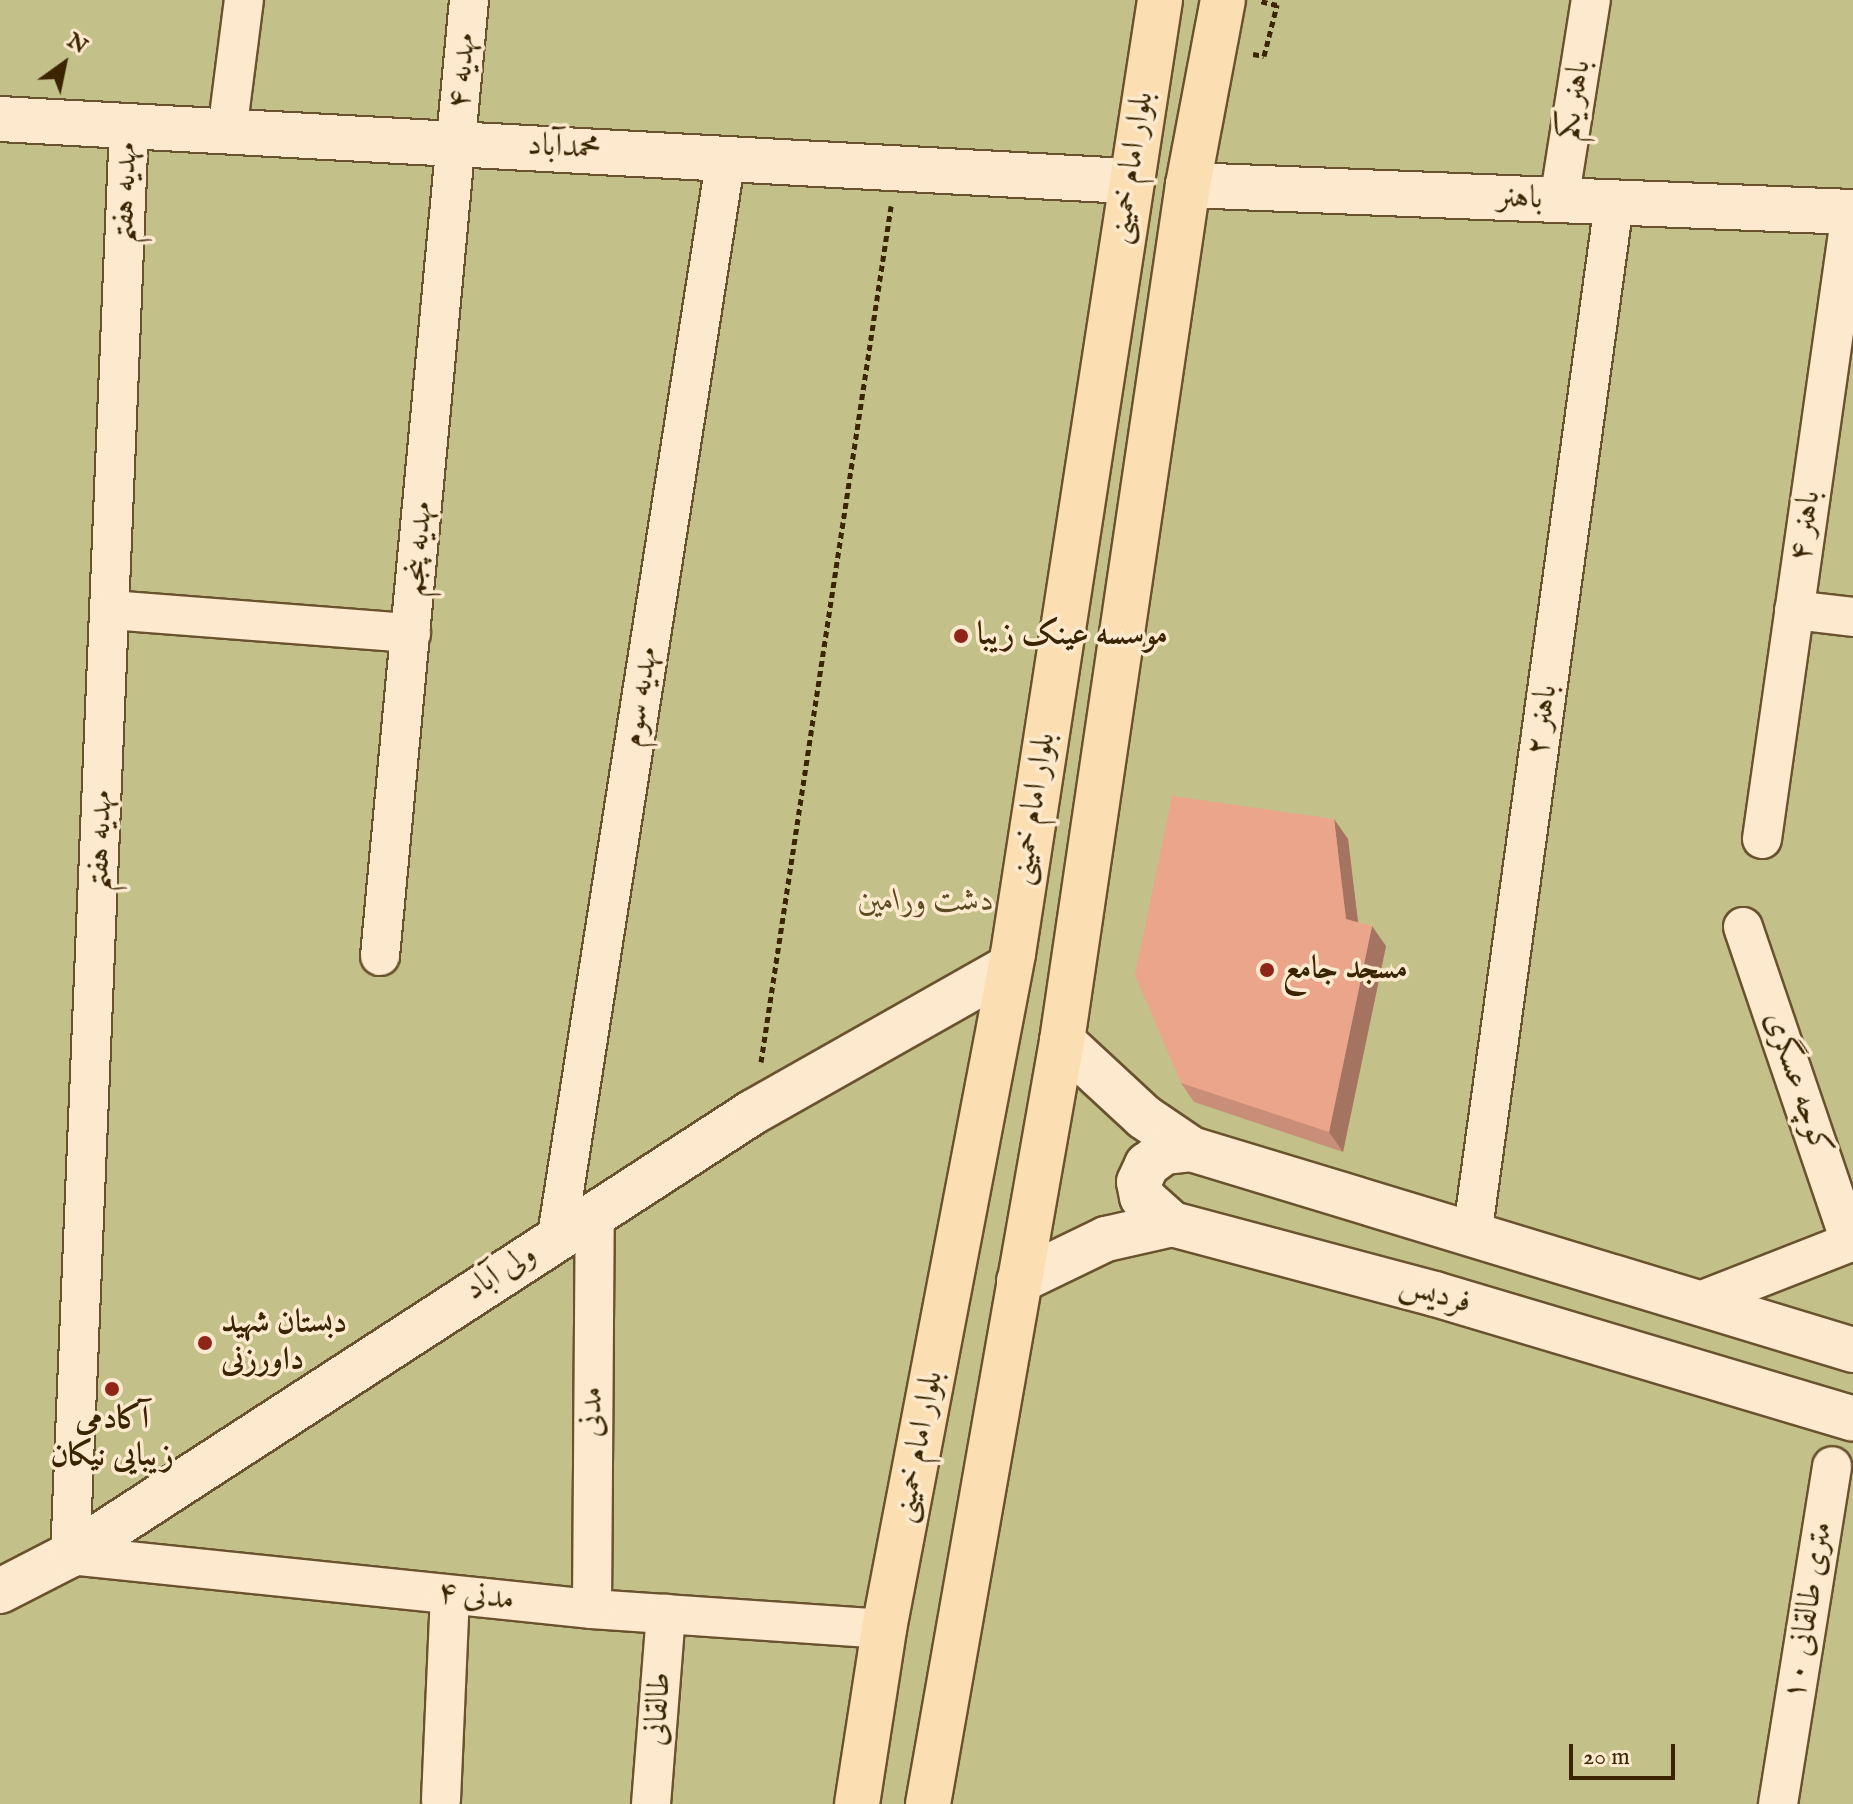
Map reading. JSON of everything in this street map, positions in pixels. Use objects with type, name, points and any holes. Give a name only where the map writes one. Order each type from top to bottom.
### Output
[{"type":"main road","name":"بلوار امام خمینی","points":[[857,1804],[884,1629],[1009,967],[1128,181],[1160,0]]},
{"type":"main road","name":"بلوار امام خمینی","points":[[928,1804],[1062,1041],[1188,185],[1223,0]]},
{"type":"street","points":[[227,132],[244,0]]},
{"type":"street","name":"مهدیه ۴","points":[[457,142],[469,0]]},
{"type":"street","name":"باهنر یکم","points":[[1559,201],[1591,0]]},
{"type":"street","name":"محمدآباد","points":[[0,119],[897,165],[1128,181]]},
{"type":"street","name":"مهدیه هفتم","points":[[70,1555],[129,126]]},
{"type":"street","name":"مهدیه پنجم","points":[[380,956],[457,142]]},
{"type":"street","name":"مهدیه سوم","points":[[557,1236],[726,157]]},
{"type":"street","name":"باهنر","points":[[1188,185],[1852,212]]},
{"type":"street","name":"باهنر ۲","points":[[1472,1236],[1614,203]]},
{"type":"street","name":"باهنر ۴","points":[[1762,839],[1852,212]]},
{"type":"street","points":[[110,610],[411,633]]},
{"type":"street","points":[[1794,610],[1853,617]]},
{"type":"street","name":"کوچه عسگری","points":[[1743,927],[1852,1241]]},
{"type":"street","name":"ولی آباد","points":[[0,1591],[70,1555],[557,1236],[753,1112],[1009,967]]},
{"type":"street","name":"فردیس","points":[[1062,1041],[1144,1117],[1191,1149],[1853,1350]]},
{"type":"street","points":[[1172,1224],[1142,1197],[1139,1182],[1147,1165],[1164,1152],[1191,1149]]},
{"type":"street","name":"مدنی","points":[[592,1609],[595,1214]]},
{"type":"street","name":"فردیس","points":[[1019,1281],[1106,1239],[1172,1224],[1435,1294],[1853,1419]]},
{"type":"street","points":[[1676,1368],[1695,1303],[1852,1241]]},
{"type":"street","name":"۱۰ متری طالقانی","points":[[1778,1804],[1832,1466]]},
{"type":"street","name":"مدنی ۴","points":[[70,1555],[592,1609],[884,1629]]},
{"type":"street","points":[[441,1800],[450,1595]]},
{"type":"street","name":"طالقانی","points":[[651,1804],[666,1614]]},
{"type":"path","points":[[1255,0],[1277,5],[1264,56]]},
{"type":"path","points":[[753,1112],[897,165]]},
{"type":"green space","name":"دشت ورامین","points":[[0,0],[1853,0],[1853,1804],[0,1804]]},
{"type":"building","name":"مسجد جامع","points":[[1172,796],[1334,819],[1346,919],[1372,926],[1329,1132],[1181,1083],[1135,975]]},
{"type":"place","name":"موسسه عینک زیبا","points":[[961,636]]},
{"type":"place","name":"مسجد جامع","points":[[1267,970]]},
{"type":"place","name":"دبستان شهید داورزنی","points":[[205,1343]]},
{"type":"place","name":"آکادمی زیبایی نیکان","points":[[112,1389]]}]
